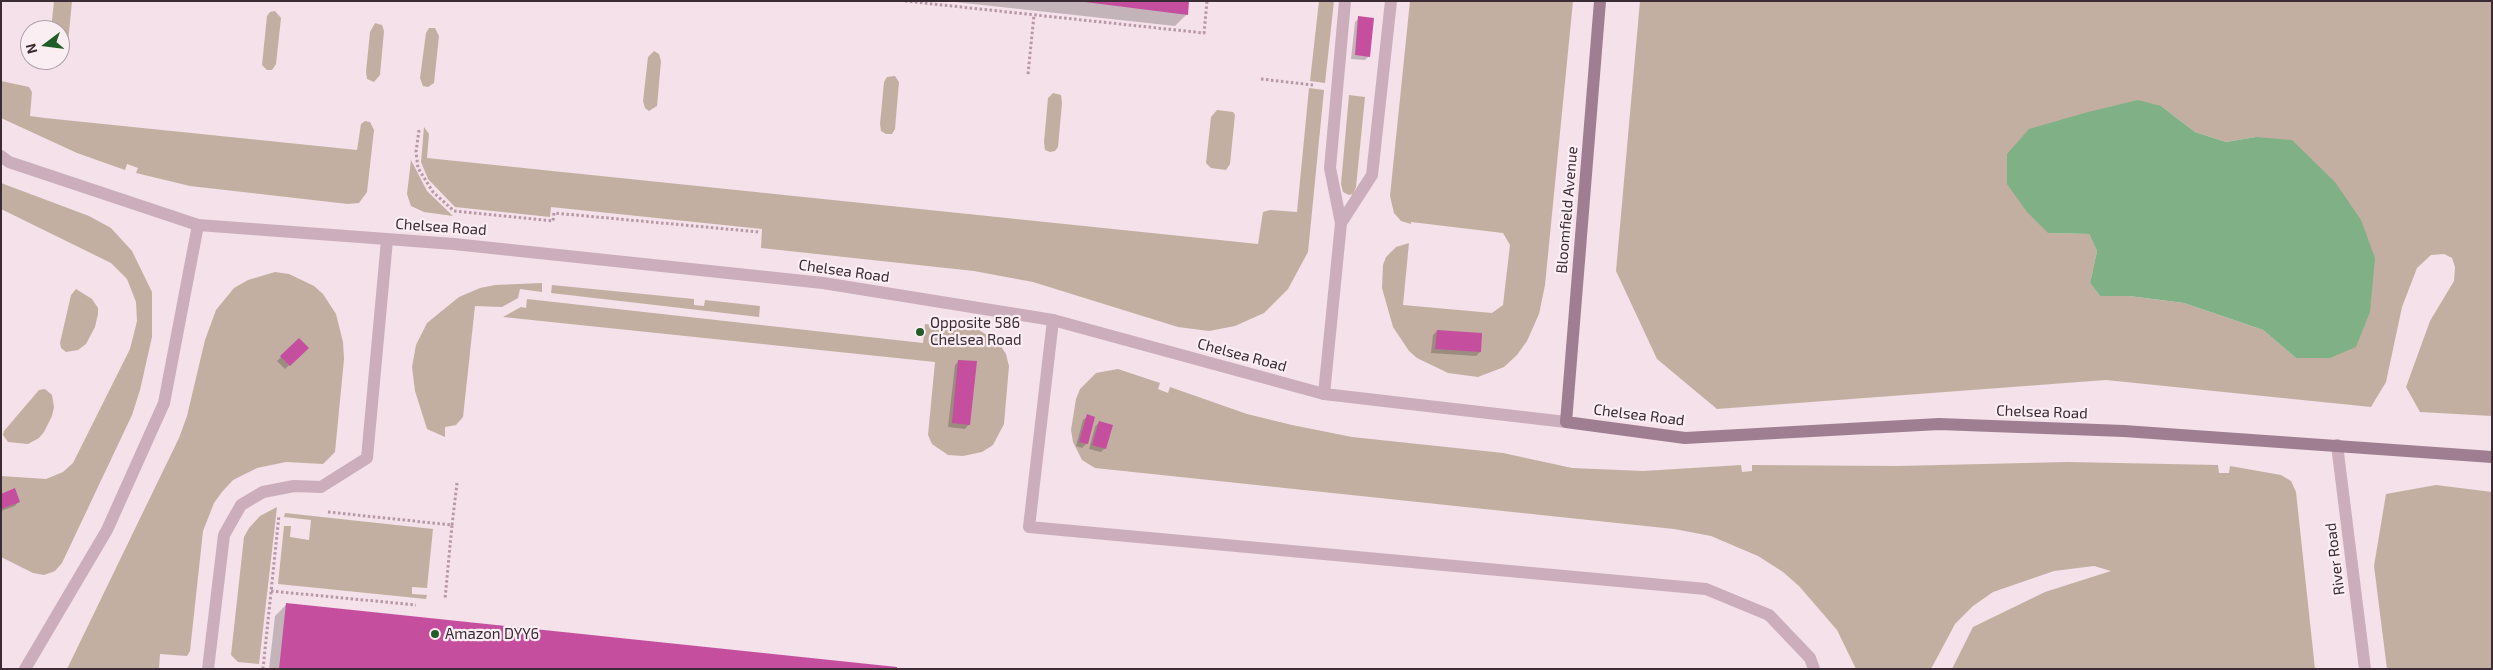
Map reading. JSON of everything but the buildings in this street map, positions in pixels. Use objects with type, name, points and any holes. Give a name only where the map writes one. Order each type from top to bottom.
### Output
[{"type":"street","points":[[1324,394],[1341,223],[1330,168],[1346,1]]},
{"type":"street","points":[[1341,223],[1372,175],[1391,1]]},
{"type":"street","name":"Bloomfield Avenue","points":[[1566,422],[1600,1]]},
{"type":"street","name":"Chelsea Road","points":[[1,156],[9,162],[198,225],[454,244],[823,283],[1053,320],[1324,394],[1685,438],[1938,424],[2124,431],[2492,457]]},
{"type":"street","points":[[24,669],[107,530],[164,403],[198,225]]},
{"type":"street","points":[[208,669],[224,535],[241,505],[264,492],[294,486],[321,488],[367,458],[387,240]]},
{"type":"street","points":[[1053,320],[1029,527],[1706,589],[1769,615],[1810,658],[1814,669]]},
{"type":"street","name":"River Road","points":[[2337,445],[2365,669]]},
{"type":"path","points":[[905,1],[1204,33],[1207,1]]},
{"type":"path","points":[[1028,74],[1034,15]]},
{"type":"path","points":[[1261,79],[1310,85]]},
{"type":"path","points":[[419,130],[416,152],[418,168],[432,192],[454,211],[554,221],[554,213],[759,232]]},
{"type":"path","points":[[445,599],[457,484]]},
{"type":"path","points":[[263,669],[280,510]]},
{"type":"path","points":[[320,511],[452,525]]},
{"type":"path","points":[[271,591],[416,606]]},
{"type":"shaded area","points":[[54,1],[72,1],[70,22],[70,20],[52,20]]},
{"type":"shaded area","points":[[1319,1],[1334,1],[1325,83],[1310,81]]},
{"type":"shaded area","points":[[1410,1],[1573,1],[1545,285],[1539,314],[1527,341],[1517,355],[1504,367],[1478,377],[1448,373],[1417,358],[1409,351],[1393,327],[1382,288],[1383,265],[1386,257],[1396,247],[1409,243],[1403,305],[1492,313],[1503,305],[1510,245],[1503,233],[1411,222],[1411,224],[1401,221],[1394,213],[1390,196]]},
{"type":"shaded area","points":[[1640,1],[2492,1],[2492,416],[2420,412],[2406,387],[2430,321],[2454,281],[2455,267],[2452,258],[2444,254],[2431,255],[2417,268],[2402,307],[2386,382],[2371,407],[2106,380],[1717,409],[1657,359],[1616,271]],"holes":[[[2161,106],[2195,132],[2226,142],[2256,137],[2296,358],[2263,330],[2184,303],[2129,296],[2100,296],[2090,283],[2097,251],[2089,234],[2048,233]]]},
{"type":"shaded area","points":[[275,11],[281,18],[276,64],[272,70],[267,70],[262,65],[267,16],[270,12]]},
{"type":"shaded area","points":[[375,23],[382,25],[384,31],[380,75],[374,82],[367,79],[366,72],[370,32]]},
{"type":"shaded area","points":[[429,28],[435,28],[439,36],[434,83],[428,87],[423,86],[420,78],[426,33]]},
{"type":"shaded area","points":[[654,51],[659,54],[661,61],[657,106],[649,111],[645,108],[643,101],[648,57]]},
{"type":"shaded area","points":[[895,76],[899,82],[895,129],[892,134],[886,134],[881,131],[880,124],[884,82],[887,77]]},
{"type":"shaded area","points":[[1,81],[29,87],[32,92],[30,116],[45,118],[357,150],[361,124],[365,121],[370,122],[374,130],[367,192],[359,203],[348,204],[190,186],[136,173],[138,168],[127,164],[125,170],[77,153],[1,118]]},
{"type":"shaded area","points":[[1309,88],[1324,90],[1308,252],[1288,289],[1264,313],[1235,326],[1209,331],[1178,327],[1033,282],[974,271],[761,248],[762,229],[551,207],[550,217],[455,207],[428,179],[421,162],[424,127],[429,134],[427,158],[1258,244],[1263,212],[1270,210],[1297,212]]},
{"type":"shaded area","points":[[1053,93],[1061,95],[1062,103],[1058,147],[1055,151],[1050,152],[1045,150],[1044,142],[1048,98]]},
{"type":"shaded area","points":[[1349,95],[1365,97],[1356,187],[1353,194],[1349,195],[1343,192],[1341,184]]},
{"type":"shaded area","points":[[2138,100],[2161,106],[2195,132],[2226,142],[2256,137],[2292,140],[2335,182],[2361,220],[2375,258],[2370,312],[2356,347],[2330,358],[2296,358],[2263,330],[2184,303],[2129,296],[2100,296],[2090,283],[2097,251],[2089,234],[2048,233],[2027,212],[2007,184],[2007,154],[2029,129]]},
{"type":"shaded area","points":[[1217,110],[1233,112],[1235,115],[1230,164],[1226,170],[1211,168],[1206,163],[1211,117]]},
{"type":"shaded area","points":[[411,160],[427,191],[453,216],[424,212],[411,206],[407,194]]},
{"type":"shaded area","points":[[1,183],[89,216],[111,228],[132,251],[152,292],[152,337],[140,390],[132,415],[62,563],[55,571],[44,575],[33,573],[1,557],[1,476],[46,479],[63,472],[73,463],[130,349],[137,321],[136,302],[127,279],[111,263],[1,209]]},
{"type":"shaded area","points":[[275,272],[289,274],[314,286],[323,294],[336,314],[343,342],[344,359],[335,452],[323,464],[286,462],[257,468],[233,480],[214,503],[203,531],[190,651],[187,656],[160,654],[159,669],[67,669],[179,438],[187,416],[205,340],[216,310],[234,288],[248,280]]},
{"type":"shaded area","points":[[542,283],[542,292],[520,289],[518,298],[502,307],[475,306],[463,417],[456,425],[445,427],[445,437],[427,429],[415,391],[412,367],[416,345],[427,323],[459,297],[480,288],[495,285]]},
{"type":"shaded area","points":[[552,285],[694,299],[694,305],[704,306],[705,300],[760,306],[759,317],[551,293]]},
{"type":"shaded area","points":[[76,289],[92,299],[98,308],[98,314],[95,327],[86,344],[78,350],[66,352],[61,348],[60,343],[71,295]]},
{"type":"shaded area","points":[[527,299],[923,343],[925,324],[979,330],[998,342],[1006,354],[1009,366],[1004,424],[993,445],[982,452],[963,456],[948,455],[932,444],[928,435],[935,362],[503,317],[521,307],[526,308]]},
{"type":"shaded area","points":[[1118,369],[1160,383],[1158,389],[1168,393],[1170,387],[1247,414],[1292,425],[1352,437],[1503,453],[1572,468],[1643,471],[1741,465],[1742,472],[1752,471],[1752,465],[1898,466],[2068,462],[2218,465],[2219,473],[2229,473],[2230,466],[2281,475],[2291,481],[2296,492],[2315,669],[1952,669],[1973,627],[2045,592],[2111,571],[2094,566],[2054,571],[1993,592],[1973,606],[1955,624],[1931,669],[1856,669],[1837,630],[1799,586],[1783,572],[1758,556],[1711,536],[1674,529],[1095,468],[1082,460],[1073,442],[1071,430],[1076,399],[1080,389],[1096,373]]},
{"type":"shaded area","points":[[45,389],[52,395],[54,407],[44,432],[39,438],[28,444],[8,442],[3,435],[4,431],[39,390]]},
{"type":"shaded area","points":[[2436,485],[2492,492],[2492,669],[2387,669],[2374,566],[2386,494]]},
{"type":"shaded area","points":[[277,507],[259,664],[238,662],[231,655],[244,537],[260,516]]},
{"type":"shaded area","points":[[285,513],[433,529],[427,588],[412,587],[412,594],[427,595],[426,599],[278,584],[284,526],[291,526],[290,537],[309,540],[311,520],[284,517]]},
{"type":"place","name":"Opposite 586 Chelsea Road","points":[[920,332]]},
{"type":"place","name":"Amazon DYY6","points":[[435,634]]}]
